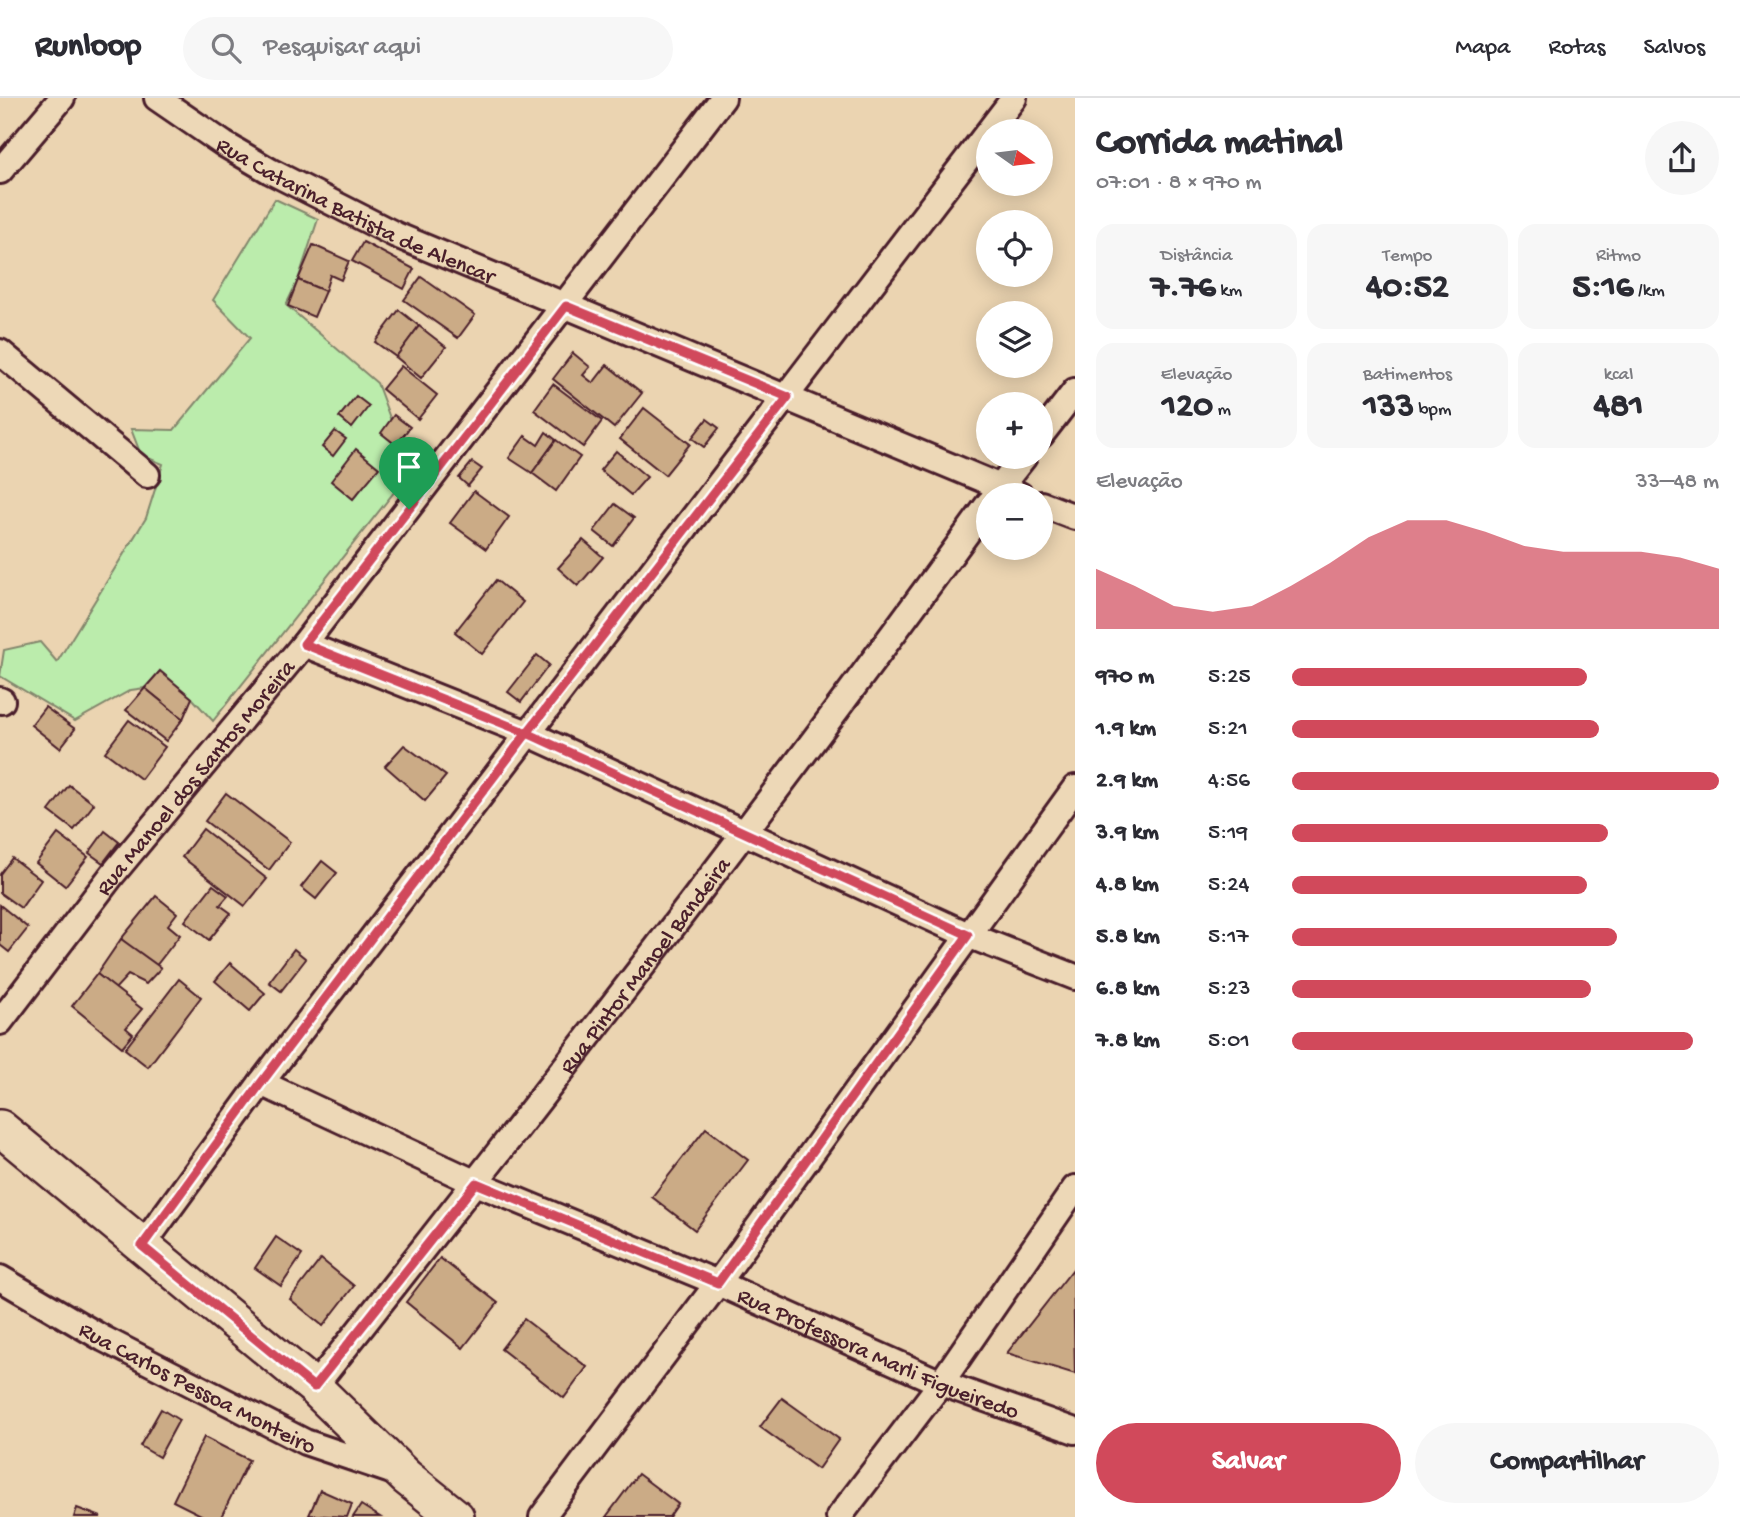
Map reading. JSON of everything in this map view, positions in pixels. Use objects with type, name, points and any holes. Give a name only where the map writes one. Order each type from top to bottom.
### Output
[{"type":"main road","points":[[0,1128],[314,1387],[406,1476],[456,1517]]},
{"type":"street","points":[[0,171],[62,98]]},
{"type":"street","name":"Rua Catarina Batista de Alencar","points":[[157,98],[224,145],[304,191],[396,234],[788,397],[976,483]]},
{"type":"street","name":"Rua Manoel dos Santos Moreira","points":[[0,1022],[112,875],[304,644],[723,98]]},
{"type":"street","points":[[142,1246],[261,1083],[1014,98]]},
{"type":"street","points":[[0,352],[147,475]]},
{"type":"street","points":[[1053,419],[1075,391]]},
{"type":"street","points":[[1053,509],[1075,517]]},
{"type":"street","name":"Rua Pintor Manoel Bandeira","points":[[314,1387],[476,1183],[976,528]]},
{"type":"street","points":[[304,644],[527,733],[744,835],[968,935],[1075,977]]},
{"type":"street","points":[[542,1517],[718,1283],[1075,788]]},
{"type":"street","name":"Rua Professora Marli Figueiredo","points":[[261,1083],[476,1183],[718,1283],[941,1383],[1075,1431]]},
{"type":"street","points":[[839,1517],[941,1383],[1075,1188]]},
{"type":"street","name":"Rua Carlos Pessoa Monteiro","points":[[0,1278],[104,1339],[305,1442],[406,1476]]},
{"type":"green space","points":[[275,199],[318,219],[298,280],[286,305],[377,383],[410,472],[213,721],[192,698],[160,671],[145,688],[131,690],[75,721],[0,676],[4,650],[40,642],[57,662],[146,518],[163,464],[141,455],[131,429],[174,430],[250,338],[213,300]]},
{"type":"building","points":[[363,242],[414,269],[404,289],[352,261]]},
{"type":"building","points":[[313,245],[349,261],[341,280],[330,275],[325,291],[298,280]]},
{"type":"building","points":[[421,277],[475,315],[458,338],[404,300]]},
{"type":"building","points":[[298,280],[325,291],[314,317],[288,306]]},
{"type":"building","points":[[399,310],[419,326],[396,357],[375,342]]},
{"type":"building","points":[[419,326],[446,347],[421,378],[396,357]]},
{"type":"building","points":[[573,353],[590,367],[583,375],[593,383],[607,365],[642,393],[614,428],[553,379]]},
{"type":"building","points":[[401,366],[437,395],[418,419],[382,389]]},
{"type":"building","points":[[553,384],[602,421],[583,447],[534,410]]},
{"type":"building","points":[[356,396],[369,406],[352,428],[339,417]]},
{"type":"building","points":[[644,408],[690,444],[665,475],[620,439]]},
{"type":"building","points":[[394,415],[410,427],[396,445],[381,433]]},
{"type":"building","points":[[707,419],[719,428],[704,447],[692,438]]},
{"type":"building","points":[[335,431],[346,439],[333,456],[322,447]]},
{"type":"building","points":[[546,432],[556,440],[532,473],[509,458],[525,436],[538,445]]},
{"type":"building","points":[[556,440],[580,457],[556,491],[532,473]]},
{"type":"building","points":[[356,449],[379,468],[353,499],[331,481]]},
{"type":"building","points":[[616,451],[647,477],[631,495],[600,470]]},
{"type":"building","points":[[472,462],[482,469],[468,486],[459,478]]},
{"type":"building","points":[[474,491],[509,517],[486,549],[450,523]]},
{"type":"building","points":[[615,504],[634,518],[613,546],[594,531]]},
{"type":"building","points":[[583,540],[603,557],[578,586],[558,568]]},
{"type":"building","points":[[496,580],[523,602],[482,654],[455,632]]},
{"type":"building","points":[[537,655],[549,665],[521,702],[508,692]]},
{"type":"building","points":[[160,671],[192,698],[183,719],[145,688]]},
{"type":"building","points":[[145,688],[183,719],[166,741],[126,710]]},
{"type":"building","points":[[45,707],[75,729],[60,748],[31,725]]},
{"type":"building","points":[[129,720],[165,747],[141,779],[105,752]]},
{"type":"building","points":[[404,745],[446,776],[425,801],[385,766]]},
{"type":"building","points":[[69,785],[94,804],[74,830],[49,811]]},
{"type":"building","points":[[226,793],[290,842],[269,870],[205,821]]},
{"type":"building","points":[[203,829],[267,879],[245,906],[182,857]]},
{"type":"building","points":[[105,831],[119,842],[103,863],[89,853]]},
{"type":"building","points":[[58,834],[88,857],[65,886],[36,863]]},
{"type":"building","points":[[12,858],[41,880],[21,908],[0,893],[0,874]]},
{"type":"building","points":[[322,861],[337,873],[316,899],[301,887]]},
{"type":"building","points":[[213,885],[228,896],[220,905],[231,913],[209,940],[185,921]]},
{"type":"building","points":[[156,896],[177,913],[168,925],[180,935],[155,967],[121,939]]},
{"type":"building","points":[[0,905],[28,928],[9,952],[0,945]]},
{"type":"building","points":[[121,939],[161,968],[146,984],[128,975],[115,989],[97,974]]},
{"type":"building","points":[[294,949],[306,959],[281,991],[269,982]]},
{"type":"building","points":[[230,963],[265,993],[250,1011],[215,981]]},
{"type":"building","points":[[97,974],[142,1009],[126,1028],[133,1034],[122,1047],[72,1006]]},
{"type":"building","points":[[179,979],[201,997],[148,1067],[125,1049]]},
{"type":"building","points":[[706,1128],[748,1160],[695,1230],[652,1197]]},
{"type":"building","points":[[276,1237],[302,1255],[281,1286],[255,1268]]},
{"type":"building","points":[[440,1258],[498,1303],[463,1348],[406,1302]]},
{"type":"building","points":[[321,1259],[354,1286],[323,1326],[290,1299]]},
{"type":"building","points":[[1073,1269],[1075,1374],[1007,1353]]},
{"type":"building","points":[[524,1319],[587,1367],[564,1398],[501,1349]]},
{"type":"building","points":[[782,1398],[839,1439],[818,1469],[760,1427]]},
{"type":"building","points":[[161,1409],[179,1420],[159,1457],[140,1446]]},
{"type":"building","points":[[204,1437],[249,1460],[221,1517],[205,1517],[173,1501]]},
{"type":"building","points":[[638,1474],[678,1504],[669,1517],[606,1517]]},
{"type":"building","points":[[320,1490],[352,1504],[347,1517],[309,1515]]},
{"type":"building","points":[[361,1505],[380,1517],[353,1517]]},
{"type":"building","points":[[77,1508],[101,1517],[74,1517]]},
{"type":"route","points":[[409,509],[304,644],[527,733],[261,1083],[142,1246],[314,1387],[476,1183],[718,1283],[968,935],[744,835],[527,733],[788,397],[566,306],[409,509]]}]
